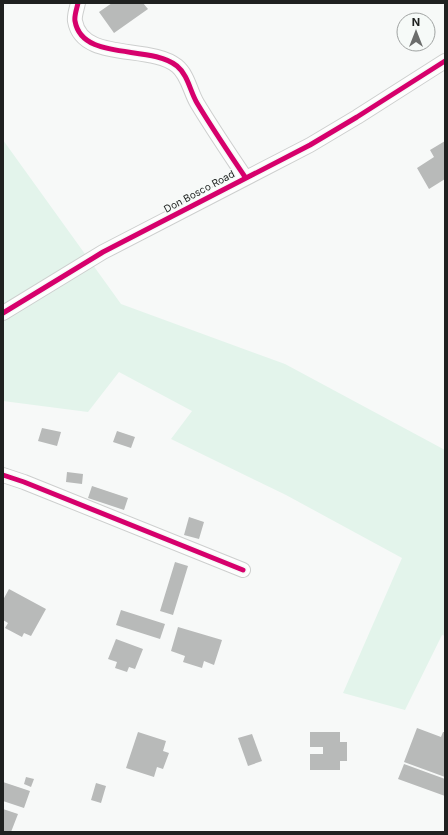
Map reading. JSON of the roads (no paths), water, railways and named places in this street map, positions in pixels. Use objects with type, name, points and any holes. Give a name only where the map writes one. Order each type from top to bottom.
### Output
[{"type":"street","points":[[78,3],[74,19],[78,32],[90,42],[104,50],[136,52],[159,56],[177,66],[187,80],[196,101],[245,177]]},
{"type":"street","name":"Don Bosco Road","points":[[3,313],[103,252],[245,177],[310,145],[443,68]]},
{"type":"street","points":[[3,476],[24,482],[243,570]]}]
